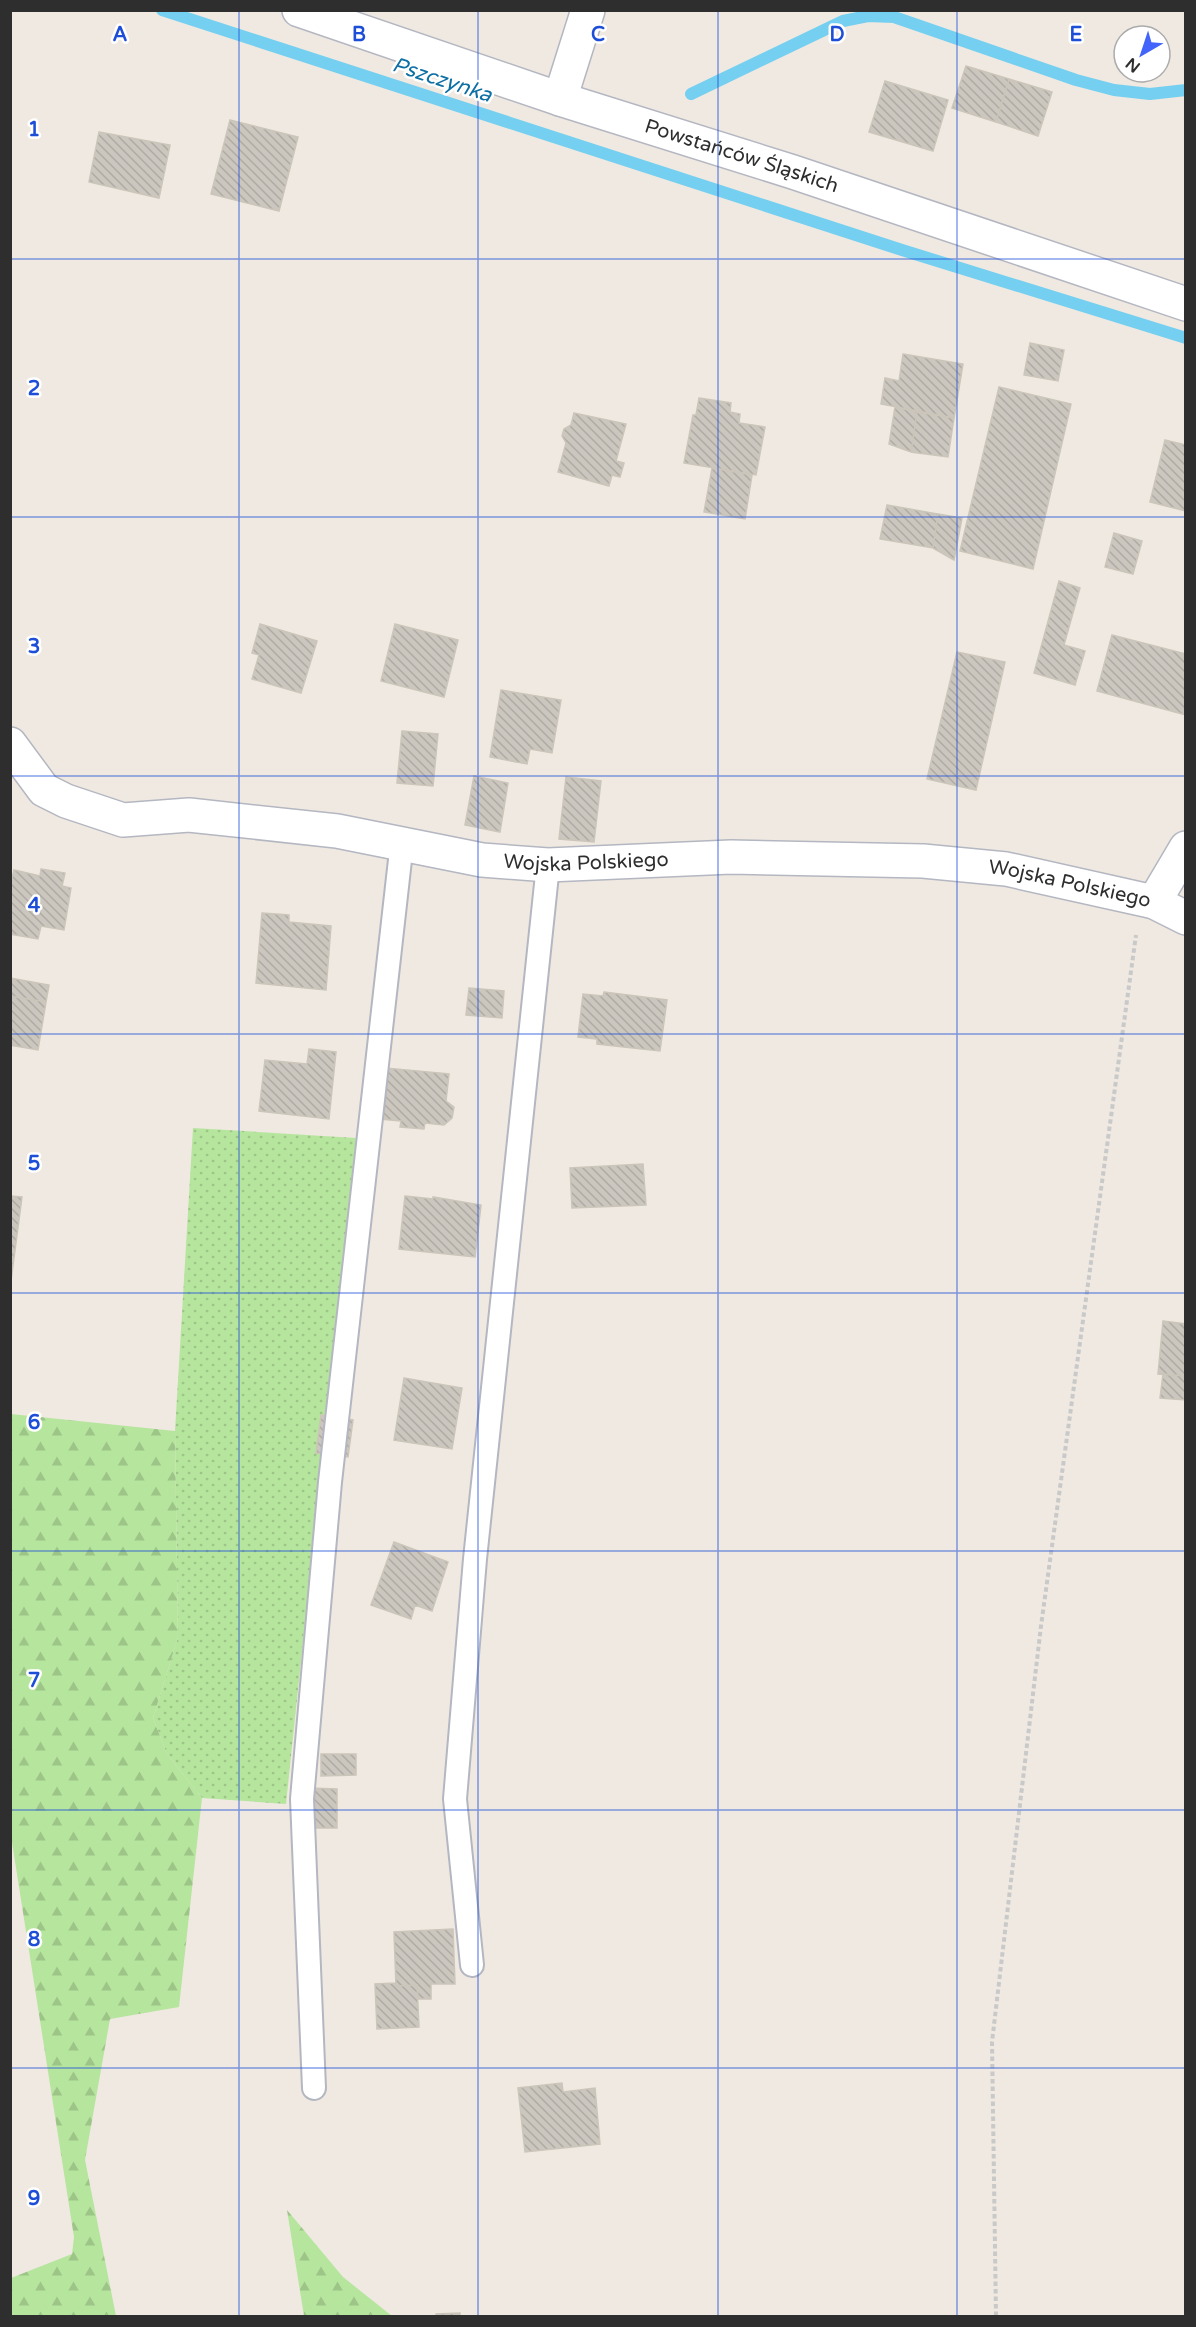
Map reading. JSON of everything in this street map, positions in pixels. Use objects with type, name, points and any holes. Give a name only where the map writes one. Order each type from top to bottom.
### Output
[{"type":"street","name":"Powstańców Śląskich","points":[[299,10],[560,99],[793,172],[1185,304]]},
{"type":"street","points":[[560,99],[588,10]]},
{"type":"street","name":"Wojska Polskiego","points":[[10,744],[44,790],[66,801],[123,820],[189,815],[337,831],[402,842],[482,860],[548,865],[731,857],[923,861],[1006,869],[1154,902],[1185,918]]},
{"type":"street","points":[[1154,902],[1185,848]]},
{"type":"lane","points":[[314,2088],[302,1799],[330,1482],[402,842]]},
{"type":"lane","points":[[472,1965],[455,1799],[475,1559],[548,865]]},
{"type":"path","points":[[996,2316],[992,2042],[1041,1626],[1138,921],[1154,902]]},
{"type":"green space","points":[[193,1128],[356,1138],[286,1804],[202,1798],[167,1754],[153,1718],[178,1637],[175,1431]]},
{"type":"green space","points":[[11,1414],[175,1431],[178,1637],[153,1718],[167,1754],[202,1798],[179,2007],[110,2019],[85,2160],[116,2316],[11,2316],[11,2278],[72,2254],[74,2237],[11,1836]]},
{"type":"green space","points":[[287,2210],[343,2277],[392,2316],[304,2316]]},
{"type":"building","points":[[966,66],[1009,79],[996,122],[952,108]]},
{"type":"building","points":[[1009,79],[1052,92],[1038,136],[996,122]]},
{"type":"building","points":[[885,81],[948,100],[933,151],[869,132]]},
{"type":"building","points":[[230,120],[298,137],[279,211],[211,194]]},
{"type":"building","points":[[99,132],[170,145],[159,198],[89,182]]},
{"type":"building","points":[[1030,343],[1064,350],[1058,381],[1024,375]]},
{"type":"building","points":[[903,354],[963,364],[954,418],[881,404],[885,378],[899,381]]},
{"type":"building","points":[[999,387],[1071,404],[1033,569],[960,551]]},
{"type":"building","points":[[699,398],[731,403],[730,412],[740,414],[739,423],[765,427],[756,475],[684,463],[693,415],[696,415]]},
{"type":"building","points":[[895,407],[917,412],[911,452],[889,444]]},
{"type":"building","points":[[917,412],[954,418],[948,457],[911,452]]},
{"type":"building","points":[[574,413],[626,424],[616,461],[624,463],[620,477],[612,475],[609,486],[558,472],[566,443],[562,436],[564,429],[571,425]]},
{"type":"building","points":[[1165,440],[1186,445],[1186,511],[1150,502]]},
{"type":"building","points":[[712,468],[752,475],[745,519],[704,512]]},
{"type":"building","points":[[887,505],[938,514],[933,548],[880,539]]},
{"type":"building","points":[[938,514],[962,518],[954,560],[933,548]]},
{"type":"building","points":[[1114,533],[1142,541],[1133,574],[1105,567]]},
{"type":"building","points":[[1059,581],[1080,588],[1064,645],[1085,651],[1075,685],[1034,673]]},
{"type":"building","points":[[260,624],[317,641],[301,693],[252,679],[259,655],[252,653]]},
{"type":"building","points":[[395,624],[458,640],[444,697],[381,681]]},
{"type":"building","points":[[1112,635],[1186,654],[1186,715],[1097,691]]},
{"type":"building","points":[[957,652],[1005,662],[976,790],[927,779]]},
{"type":"building","points":[[501,690],[561,700],[552,753],[530,749],[527,764],[490,757]]},
{"type":"building","points":[[402,731],[438,734],[433,786],[397,783]]},
{"type":"building","points":[[474,776],[508,783],[500,832],[465,825]]},
{"type":"building","points":[[566,777],[601,781],[594,842],[559,839]]},
{"type":"building","points":[[41,869],[65,873],[62,886],[71,888],[64,930],[41,926],[38,939],[10,934],[10,887],[14,870],[40,876]]},
{"type":"building","points":[[262,913],[289,915],[289,922],[331,926],[326,990],[256,983]]},
{"type":"building","points":[[10,978],[49,985],[46,1002],[10,996]]},
{"type":"building","points":[[469,988],[504,991],[502,1018],[466,1015]]},
{"type":"building","points":[[604,992],[667,1000],[660,1051],[597,1044],[597,1039],[578,1037],[583,994],[603,996]]},
{"type":"building","points":[[10,996],[46,1002],[38,1050],[10,1045]]},
{"type":"building","points":[[309,1049],[336,1052],[329,1119],[259,1111],[265,1060],[307,1064]]},
{"type":"building","points":[[385,1068],[449,1074],[446,1101],[454,1107],[452,1118],[444,1125],[425,1123],[424,1129],[400,1127],[401,1121],[380,1119]]},
{"type":"building","points":[[643,1164],[646,1205],[572,1208],[570,1168]]},
{"type":"building","points":[[10,1196],[22,1197],[10,1288]]},
{"type":"building","points":[[405,1196],[433,1199],[433,1197],[481,1205],[475,1257],[399,1249]]},
{"type":"building","points":[[1163,1321],[1186,1324],[1186,1376],[1158,1374]]},
{"type":"building","points":[[1163,1374],[1186,1376],[1186,1400],[1160,1398]]},
{"type":"building","points":[[404,1378],[462,1388],[452,1449],[394,1440]]},
{"type":"building","points":[[321,1415],[353,1420],[348,1457],[316,1453]]},
{"type":"building","points":[[394,1542],[448,1562],[432,1611],[415,1605],[411,1619],[371,1605]]},
{"type":"building","points":[[321,1754],[356,1754],[356,1775],[321,1776]]},
{"type":"building","points":[[308,1788],[337,1789],[337,1828],[308,1828]]},
{"type":"building","points":[[453,1929],[455,1984],[431,1984],[431,1999],[418,1999],[417,1985],[396,1986],[394,1932]]},
{"type":"building","points":[[395,1983],[396,1986],[417,1985],[419,2027],[377,2029],[375,1984]]},
{"type":"building","points":[[562,2083],[563,2092],[595,2088],[600,2144],[525,2152],[518,2088]]},
{"type":"building","points":[[460,2313],[460,2316],[436,2316],[436,2314]]},
{"type":"waterway","points":[[162,10],[902,250],[1186,338]]},
{"type":"waterway","name":"Pszczynka","points":[[691,94],[843,21],[868,16],[894,17],[1076,80],[1114,90],[1150,94],[1186,90]]}]
